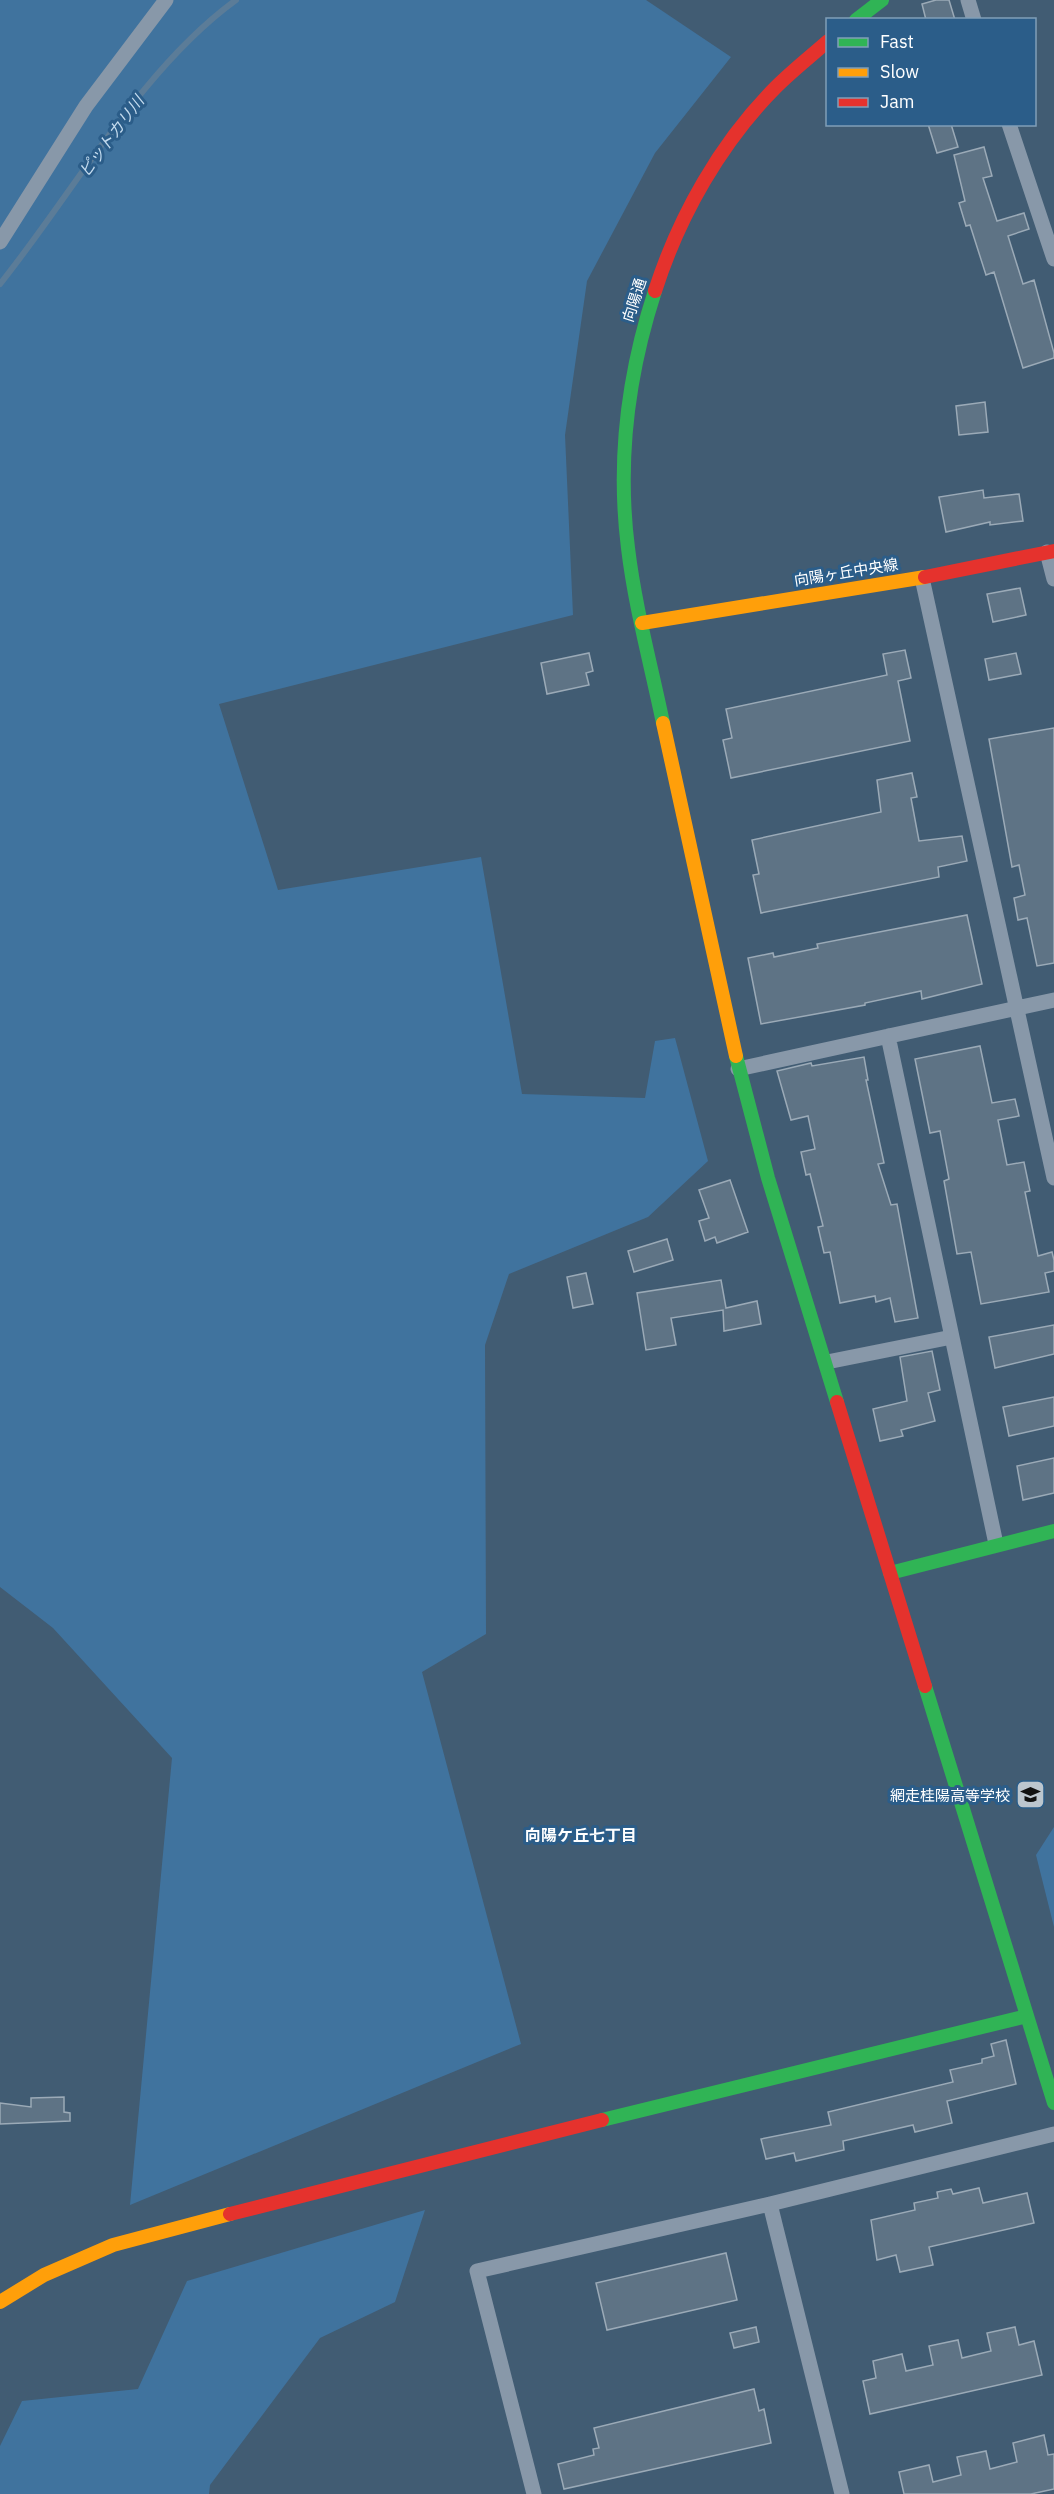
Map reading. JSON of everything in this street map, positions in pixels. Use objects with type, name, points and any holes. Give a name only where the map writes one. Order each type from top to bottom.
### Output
[{"type":"street","points":[[0,242],[86,106],[166,0]]},
{"type":"street","points":[[859,18],[882,0]]},
{"type":"street","points":[[968,0],[973,18]]},
{"type":"street","name":"向陽通","points":[[826,43],[803,60],[732,140],[702,184],[660,274],[640,334],[627,417],[623,480],[627,541],[688,846],[738,1069],[768,1178],[1054,2103]]},
{"type":"street","points":[[1010,126],[1054,258]]},
{"type":"street","points":[[1050,551],[1054,579]]},
{"type":"street","name":"向陽ヶ丘中央線","points":[[642,623],[922,578],[1050,551]]},
{"type":"street","points":[[922,578],[1054,1178]]},
{"type":"street","points":[[738,1069],[1054,1000]]},
{"type":"street","points":[[888,1036],[996,1544]]},
{"type":"street","points":[[826,1362],[952,1337]]},
{"type":"street","points":[[890,1573],[1054,1531]]},
{"type":"street","points":[[0,2302],[44,2275],[113,2245],[364,2179],[1027,2016]]},
{"type":"street","points":[[534,2494],[477,2271],[770,2204],[1054,2134]]},
{"type":"street","points":[[770,2204],[842,2494]]},
{"type":"shaded area","points":[[0,0],[646,0],[731,57],[655,153],[587,281],[565,435],[573,615],[219,704],[278,890],[481,857],[522,1094],[645,1098],[655,1041],[675,1038],[708,1161],[648,1217],[509,1274],[485,1345],[486,1634],[422,1672],[521,2044],[130,2205],[172,1758],[53,1628],[0,1587]]},
{"type":"shaded area","points":[[1054,1827],[1054,1927],[1036,1855]]},
{"type":"shaded area","points":[[425,2210],[395,2302],[320,2338],[210,2485],[209,2494],[0,2494],[0,2446],[22,2401],[138,2389],[187,2281]]},
{"type":"building","points":[[936,0],[949,0],[954,18],[926,18],[922,4]]},
{"type":"building","points":[[929,126],[952,126],[958,147],[937,153]]},
{"type":"building","points":[[984,147],[992,176],[983,178],[997,221],[1024,213],[1029,229],[1008,236],[1023,284],[1034,280],[1054,353],[1054,358],[1023,368],[994,272],[986,275],[970,225],[966,226],[959,203],[965,201],[954,155]]},
{"type":"building","points":[[985,402],[988,432],[959,435],[956,406]]},
{"type":"building","points":[[983,490],[984,498],[1019,494],[1023,521],[990,525],[990,522],[946,532],[939,497]]},
{"type":"building","points":[[1020,588],[1026,615],[993,622],[987,594]]},
{"type":"building","points":[[905,650],[911,678],[898,681],[910,741],[731,778],[723,740],[732,738],[726,709],[887,675],[883,654]]},
{"type":"building","points":[[589,653],[593,671],[586,673],[589,685],[547,694],[541,663]]},
{"type":"building","points":[[1016,653],[1021,674],[989,680],[985,659]]},
{"type":"building","points":[[1054,728],[1054,963],[1037,966],[1027,918],[1018,920],[1014,898],[1025,895],[1019,865],[1012,867],[989,739]]},
{"type":"building","points":[[912,773],[917,797],[911,798],[919,841],[962,836],[967,861],[938,867],[939,877],[761,913],[753,875],[759,874],[752,840],[881,812],[877,780]]},
{"type":"building","points":[[967,915],[982,984],[922,999],[921,991],[865,1003],[865,1005],[761,1024],[748,958],[773,953],[774,957],[818,948],[817,944]]},
{"type":"building","points":[[980,1046],[992,1103],[1015,1099],[1019,1116],[998,1120],[1007,1165],[1024,1162],[1030,1191],[1025,1192],[1038,1256],[1052,1252],[1054,1260],[1054,1271],[1045,1273],[1049,1292],[981,1304],[971,1252],[957,1254],[944,1181],[949,1179],[940,1131],[930,1133],[915,1059]]},
{"type":"building","points":[[864,1057],[868,1080],[866,1080],[884,1163],[878,1164],[891,1205],[897,1204],[918,1318],[895,1322],[890,1298],[876,1302],[875,1296],[840,1303],[830,1252],[824,1253],[818,1227],[823,1226],[810,1174],[806,1175],[801,1152],[815,1149],[808,1116],[791,1120],[777,1071],[811,1063],[812,1066]]},
{"type":"building","points":[[730,1180],[748,1232],[717,1243],[715,1237],[705,1241],[699,1221],[709,1218],[699,1190]]},
{"type":"building","points":[[667,1239],[673,1260],[634,1272],[628,1251]]},
{"type":"building","points":[[586,1273],[593,1304],[573,1308],[567,1277]]},
{"type":"building","points":[[721,1280],[726,1308],[757,1301],[761,1324],[724,1331],[723,1310],[671,1318],[676,1345],[646,1350],[637,1293]]},
{"type":"building","points":[[1054,1325],[1054,1354],[995,1368],[989,1337]]},
{"type":"building","points":[[932,1351],[940,1390],[928,1393],[935,1421],[901,1430],[903,1436],[880,1441],[873,1409],[907,1401],[900,1357]]},
{"type":"building","points":[[1054,1397],[1054,1426],[1009,1436],[1003,1407]]},
{"type":"building","points":[[1054,1458],[1054,1493],[1023,1500],[1017,1466]]},
{"type":"building","points":[[1006,2040],[1016,2084],[947,2101],[952,2123],[915,2132],[913,2125],[843,2141],[844,2150],[796,2161],[794,2153],[766,2159],[761,2139],[831,2125],[828,2112],[953,2082],[950,2070],[982,2063],[982,2059],[994,2056],[991,2044]]},
{"type":"building","points":[[64,2097],[64,2112],[70,2113],[70,2121],[0,2124],[0,2103],[31,2107],[31,2098]]},
{"type":"building","points":[[979,2188],[983,2203],[1027,2193],[1034,2223],[929,2247],[933,2265],[900,2272],[896,2255],[877,2260],[871,2220],[915,2210],[914,2203],[938,2198],[937,2192],[951,2189],[953,2194]]},
{"type":"building","points":[[726,2253],[737,2300],[607,2330],[596,2283]]},
{"type":"building","points":[[756,2327],[759,2342],[734,2348],[730,2333]]},
{"type":"building","points":[[1015,2327],[1019,2345],[1034,2341],[1042,2375],[870,2414],[863,2381],[876,2378],[873,2361],[902,2354],[906,2371],[933,2365],[929,2346],[958,2340],[962,2358],[991,2351],[987,2333]]},
{"type":"building","points":[[754,2389],[759,2411],[764,2409],[771,2443],[564,2489],[558,2464],[594,2455],[593,2449],[599,2448],[594,2428]]},
{"type":"building","points":[[1044,2435],[1048,2455],[1054,2454],[1054,2489],[1031,2494],[904,2494],[899,2472],[929,2465],[933,2482],[961,2475],[957,2457],[986,2451],[990,2469],[1017,2462],[1013,2443]]},
{"type":"waterway","name":"ピットカリ川","points":[[0,284],[139,96],[202,28],[236,0]]},
{"type":"traffic: fast","points":[[859,18],[882,0]]},
{"type":"traffic: fast","points":[[655,291],[632,386],[627,418],[624,483],[631,570],[663,723]]},
{"type":"traffic: fast","points":[[736,1056],[768,1178],[837,1402]]},
{"type":"traffic: fast","points":[[890,1573],[1054,1531]]},
{"type":"traffic: fast","points":[[925,1686],[1054,2103]]},
{"type":"traffic: fast","points":[[602,2120],[1027,2016]]},
{"type":"traffic: slow","points":[[642,623],[925,577]]},
{"type":"traffic: slow","points":[[663,723],[736,1056]]},
{"type":"traffic: slow","points":[[0,2302],[44,2275],[113,2245],[230,2214]]},
{"type":"traffic: jam","points":[[655,291],[676,235],[720,156],[756,108],[795,69],[826,43]]},
{"type":"traffic: jam","points":[[925,577],[1054,551]]},
{"type":"traffic: jam","points":[[837,1402],[925,1686]]},
{"type":"traffic: jam","points":[[230,2214],[602,2120]]},
{"type":"place","name":"網走桂陽高等学校","points":[[1031,1795]]},
{"type":"district","name":"向陽ケ丘七丁目","points":[[581,1835]]}]
